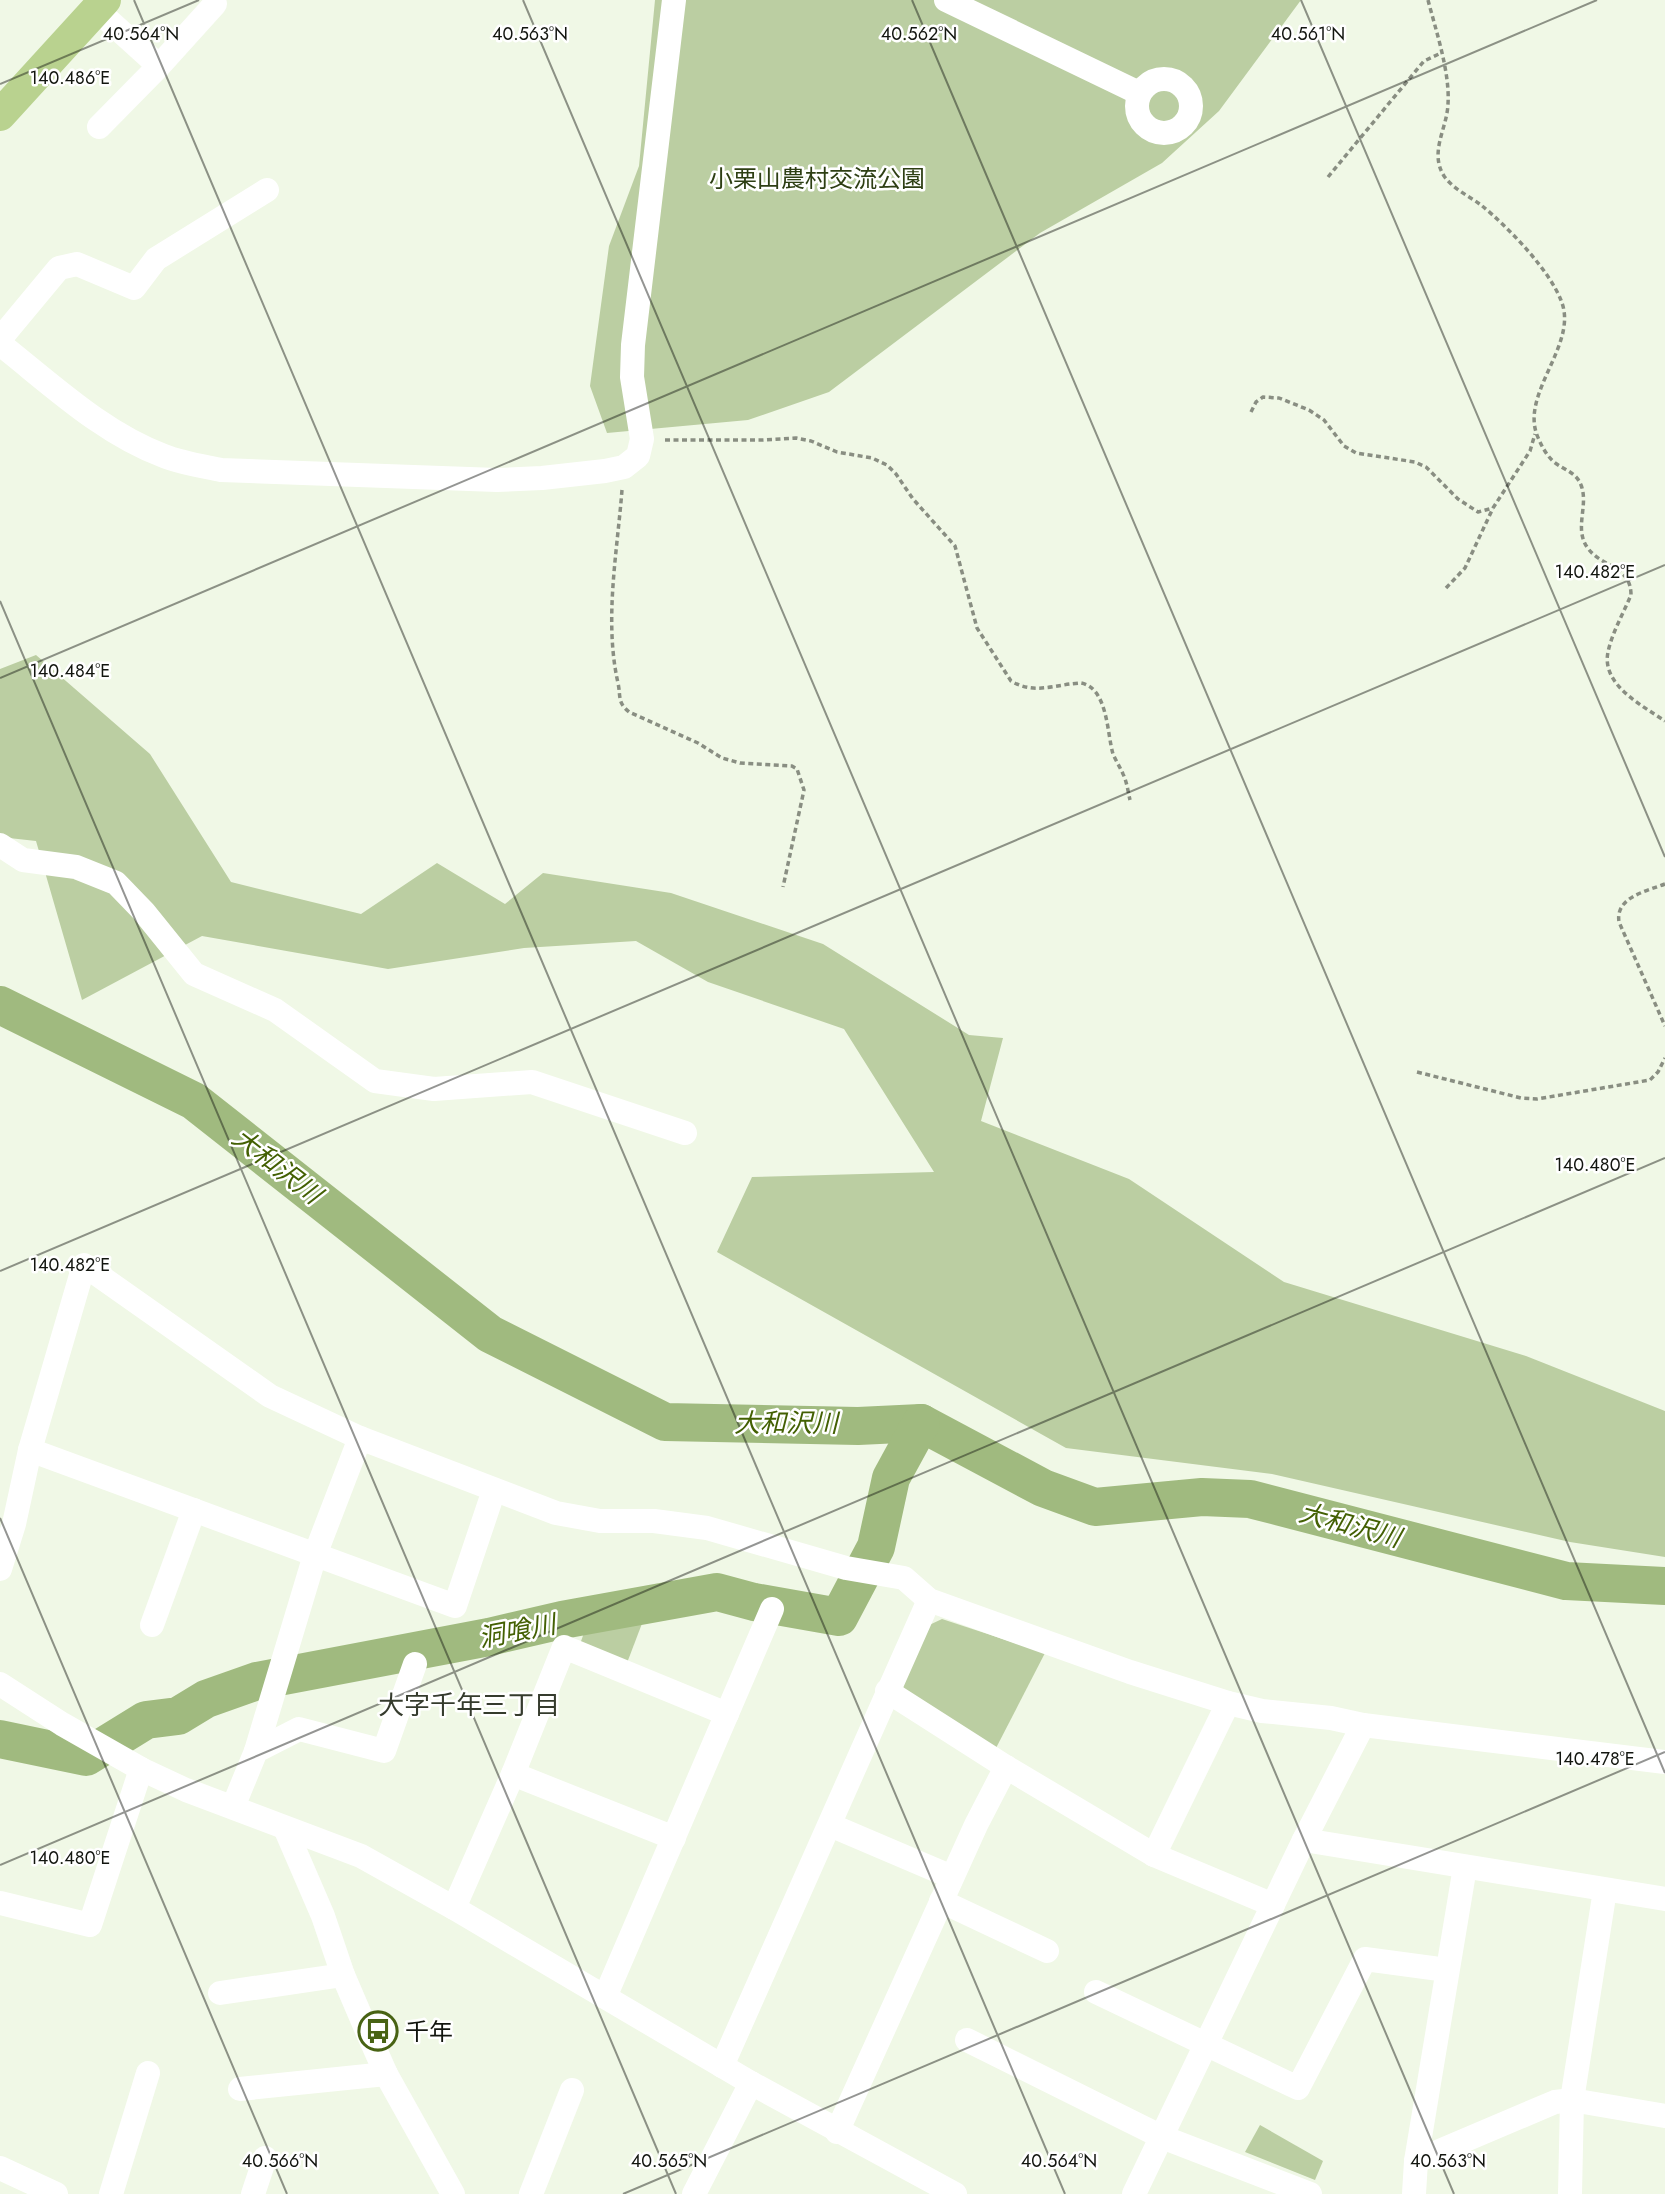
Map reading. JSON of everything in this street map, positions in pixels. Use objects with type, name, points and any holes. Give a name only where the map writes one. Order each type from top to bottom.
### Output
[{"type":"main road","points":[[0,115],[101,5]]},
{"type":"street","points":[[0,344],[98,420],[133,442],[164,456],[221,470],[497,480],[542,478],[624,467],[638,456],[642,439],[632,377],[633,345],[674,0]]},
{"type":"street","points":[[946,0],[1139,93]]},
{"type":"street","points":[[99,127],[215,4]]},
{"type":"street","points":[[101,5],[159,66]]},
{"type":"street","points":[[0,339],[59,268],[77,264],[134,288],[156,259],[267,190]]},
{"type":"street","points":[[0,845],[23,860],[76,867],[116,883],[144,912],[194,974],[275,1010],[375,1081],[434,1089],[532,1082],[685,1133]]},
{"type":"street","points":[[0,1569],[30,1450],[84,1265],[271,1396],[360,1438],[556,1513],[600,1521],[654,1521],[707,1528],[846,1568],[904,1578],[929,1600],[1130,1672],[1262,1711],[1665,1762]]},
{"type":"street","points":[[233,1807],[256,1751],[315,1555],[360,1438]]},
{"type":"street","points":[[30,1450],[455,1606],[494,1490]]},
{"type":"street","points":[[152,1625],[194,1510]]},
{"type":"street","points":[[722,2066],[929,1600]]},
{"type":"street","points":[[605,1997],[772,1609]]},
{"type":"street","points":[[454,1908],[513,1774],[564,1647],[727,1714]]},
{"type":"street","points":[[256,1751],[299,1729],[384,1751],[415,1664]]},
{"type":"street","points":[[0,1684],[62,1724],[141,1769],[186,1790],[361,1856],[837,2132],[911,2184],[955,2194]]},
{"type":"street","points":[[887,1691],[1154,1855],[1273,1905]]},
{"type":"street","points":[[1154,1855],[1228,1703]]},
{"type":"street","points":[[1134,2194],[1304,1840],[1363,1725]]},
{"type":"street","points":[[837,2132],[952,1877],[1006,1766]]},
{"type":"street","points":[[0,1903],[90,1924],[141,1769]]},
{"type":"street","points":[[513,1774],[674,1838]]},
{"type":"street","points":[[830,1825],[952,1877]]},
{"type":"street","points":[[285,1828],[324,1916],[343,1975],[386,2074],[456,2192]]},
{"type":"street","points":[[1304,1840],[1665,1899]]},
{"type":"street","points":[[1414,2194],[1416,2161],[1465,1867]]},
{"type":"street","points":[[1570,2194],[1572,2101],[1605,1890]]},
{"type":"street","points":[[941,1901],[1047,1951]]},
{"type":"street","points":[[1096,1992],[1298,2088],[1365,1959],[1447,1970]]},
{"type":"street","points":[[220,1993],[343,1975]]},
{"type":"street","points":[[967,2040],[1162,2137],[1310,2194]]},
{"type":"street","points":[[111,2194],[148,2073]]},
{"type":"street","points":[[240,2089],[386,2074]]},
{"type":"street","points":[[694,2194],[751,2083]]},
{"type":"street","points":[[531,2194],[572,2090]]},
{"type":"street","points":[[1416,2161],[1555,2102],[1572,2101],[1665,2116]]},
{"type":"street","points":[[253,2194],[265,2158]]},
{"type":"street","points":[[0,2168],[56,2194]]},
{"type":"path","points":[[1428,0],[1447,86],[1448,105],[1439,144],[1438,164],[1455,187],[1498,219],[1545,274],[1562,301],[1564,313],[1564,327],[1536,408],[1535,432],[1530,451],[1493,508],[1465,568],[1446,589]]},
{"type":"path","points":[[1328,177],[1424,61],[1441,53]]},
{"type":"path","points":[[1251,412],[1256,402],[1263,397],[1279,398],[1309,410],[1324,420],[1344,446],[1356,453],[1415,462],[1426,467],[1458,499],[1478,512],[1493,508]]},
{"type":"path","points":[[1535,432],[1547,454],[1556,464],[1578,478],[1583,488],[1582,534],[1586,546],[1628,578],[1631,587],[1631,595],[1607,654],[1607,665],[1613,679],[1627,694],[1665,721]]},
{"type":"path","points":[[642,439],[676,441],[796,438],[811,440],[837,452],[872,458],[887,465],[955,546],[977,628],[1011,681],[1043,690],[1080,683],[1091,688],[1100,699],[1108,719],[1114,756],[1124,776],[1130,800]]},
{"type":"path","points":[[624,467],[611,624],[613,663],[621,705],[628,712],[698,743],[722,758],[740,763],[792,766],[797,769],[804,790],[783,887]]},
{"type":"path","points":[[1665,884],[1628,899],[1618,915],[1665,1026]]},
{"type":"path","points":[[1417,1072],[1521,1098],[1537,1099],[1650,1080],[1658,1072],[1665,1058]]},
{"type":"green space","name":"小栗山農村交流公園","points":[[655,0],[1301,0],[1219,111],[1162,163],[1040,233],[829,392],[748,420],[607,433],[590,386],[609,246],[639,166]]},
{"type":"green space","points":[[36,655],[150,754],[231,882],[361,914],[437,863],[505,904],[543,873],[671,893],[823,944],[969,1035],[1003,1038],[981,1121],[1129,1179],[1284,1282],[1526,1356],[1665,1411],[1665,1557],[1570,1542],[1272,1474],[1066,1448],[717,1252],[752,1177],[934,1172],[844,1029],[708,982],[636,941],[524,948],[388,969],[202,936],[82,1000],[36,841],[0,837],[0,669]]},
{"type":"green space","points":[[646,1613],[627,1663],[580,1644],[589,1619]]},
{"type":"green space","points":[[942,1619],[1045,1653],[995,1750],[907,1695],[900,1681],[925,1627]]},
{"type":"green space","points":[[1260,2125],[1323,2161],[1315,2180],[1245,2152]]},
{"type":"waterway","name":"大和沢川","points":[[0,1005],[194,1101],[490,1334],[665,1422],[858,1426],[921,1423],[1043,1488],[1095,1507],[1202,1497],[1250,1499],[1566,1581],[1665,1586]]},
{"type":"waterway","name":"洞喰川","points":[[0,1739],[86,1757],[146,1720],[178,1716],[206,1699],[257,1681],[717,1592],[754,1602],[839,1617],[876,1547],[891,1478],[921,1423]]},
{"type":"place","name":"千年","points":[[378,2031]]},
{"type":"district","name":"大字千年三丁目","points":[[469,1705]]}]
